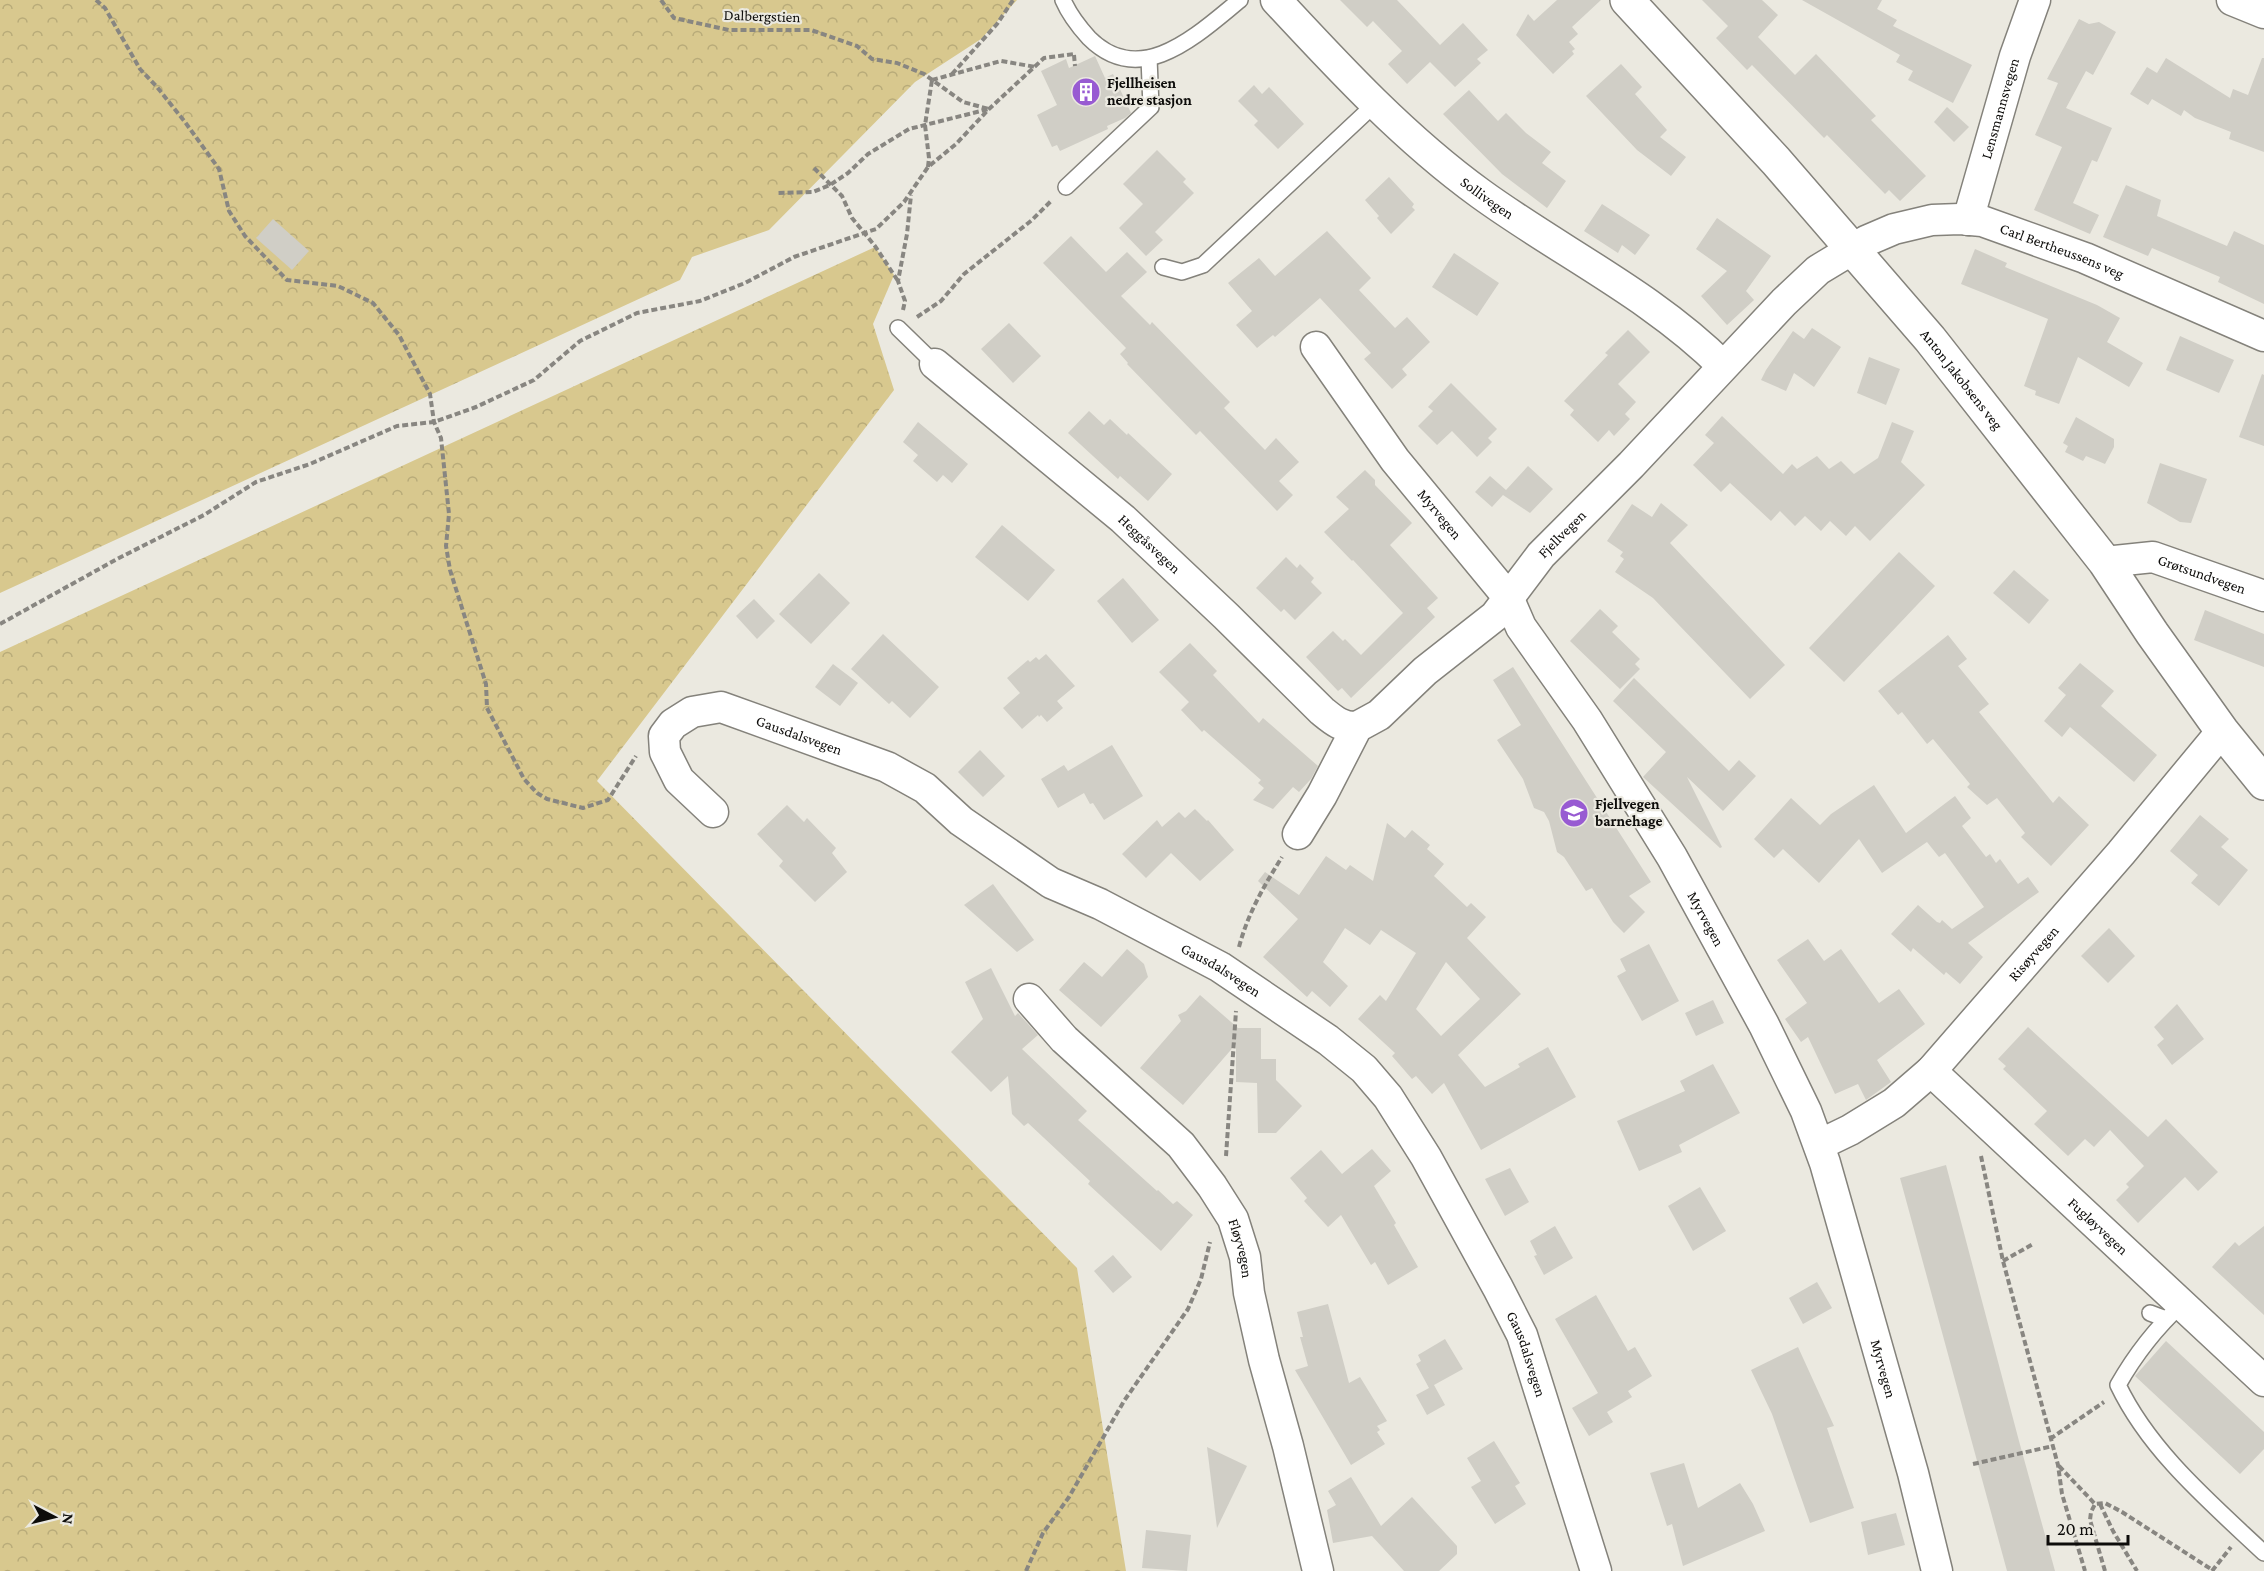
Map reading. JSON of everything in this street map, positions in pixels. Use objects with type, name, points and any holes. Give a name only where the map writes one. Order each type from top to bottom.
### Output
[{"type":"street","name":"Sollivegen","points":[[1276,0],[1422,148],[1480,193],[1687,333],[1724,366]]},
{"type":"street","name":"Anton Jakobsens veg","points":[[1627,0],[1776,161],[1930,339],[2105,562],[2222,731],[2264,783]]},
{"type":"street","name":"Lensmannsvegen","points":[[1968,220],[2015,56],[2035,0]]},
{"type":"street","points":[[2232,0],[2264,13]]},
{"type":"street","name":"Carl Bertheussens veg","points":[[1852,248],[1894,229],[1932,220],[1968,220],[1990,224],[2041,241],[2264,336]]},
{"type":"street","name":"Fjellvegen","points":[[1357,727],[1379,715],[1425,671],[1495,616],[1542,555],[1631,465],[1807,279],[1852,248]]},
{"type":"street","name":"Myrvegen","points":[[1316,347],[1395,460],[1508,597],[1521,627],[1587,720],[1672,857],[1764,1025],[1806,1112],[1819,1145],[1910,1462],[1937,1571]]},
{"type":"street","name":"Heggåsvegen","points":[[935,364],[1123,519],[1226,616],[1315,705],[1338,724],[1357,727]]},
{"type":"street","name":"Grøtsundvegen","points":[[2105,562],[2153,557],[2264,596]]},
{"type":"street","name":"Gausdalsvegen","points":[[713,812],[679,780],[665,752],[664,736],[673,724],[692,712],[721,707],[887,767],[925,788],[961,821],[1051,883],[1110,909],[1220,967],[1345,1053],[1364,1069],[1388,1097],[1405,1122],[1522,1335],[1596,1571]]},
{"type":"street","points":[[1299,834],[1357,727]]},
{"type":"street","name":"Risøyvegen","points":[[1819,1145],[1850,1130],[1894,1103],[1931,1071],[2128,844],[2222,731]]},
{"type":"street","name":"Fløyvegen","points":[[1029,999],[1064,1039],[1181,1145],[1226,1208],[1239,1234],[1245,1257],[1249,1293],[1264,1360],[1288,1446],[1318,1571]]},
{"type":"street","name":"Fugløyvegen","points":[[1931,1071],[2145,1268],[2174,1312],[2264,1381]]},
{"type":"lane","points":[[1063,0],[1077,24],[1101,49],[1125,58],[1149,58],[1176,49],[1240,0]]},
{"type":"lane","points":[[1066,187],[1151,107],[1149,58]]},
{"type":"lane","points":[[1163,267],[1182,272],[1203,265],[1376,103]]},
{"type":"lane","points":[[898,328],[935,364]]},
{"type":"lane","points":[[2150,1313],[2174,1312]]},
{"type":"lane","points":[[2174,1312],[2133,1359],[2118,1385],[2131,1411],[2160,1448],[2214,1507],[2264,1553]]},
{"type":"path","points":[[96,0],[105,8],[140,69],[185,122],[219,169],[229,211],[245,236],[287,280],[338,286],[373,303],[399,335],[430,394],[434,422],[441,438],[449,514],[446,546],[450,570],[486,684],[487,708],[524,778],[541,796],[583,808],[608,801],[640,750]]},
{"type":"path","name":"Dalbergstien","points":[[661,0],[674,18],[729,30],[811,30],[857,46],[872,59],[897,63],[932,80],[963,102],[989,109]]},
{"type":"path","points":[[951,74],[997,24],[1013,0]]},
{"type":"path","points":[[0,624],[117,559],[204,515],[256,482],[310,464],[397,426],[434,422],[476,407],[534,380],[580,340],[637,313],[700,301],[745,283],[794,257],[876,229],[911,194],[928,167],[956,144],[989,109],[1044,58],[1074,54]]},
{"type":"path","points":[[928,167],[925,125],[932,80],[1001,61],[1036,67]]},
{"type":"path","points":[[777,193],[813,192],[848,173],[876,149],[909,129],[989,109]]},
{"type":"path","points":[[814,168],[842,196],[852,218],[898,281],[905,301],[898,328]]},
{"type":"path","points":[[898,328],[941,302],[964,274],[1032,220],[1066,187]]},
{"type":"path","points":[[898,281],[907,234],[911,194]]},
{"type":"path","points":[[1226,1157],[1235,978],[1245,924],[1284,853],[1299,834]]},
{"type":"path","points":[[1992,1128],[1980,1153],[2003,1260],[2058,1465],[2062,1494],[2085,1571]]},
{"type":"path","points":[[1026,1571],[1043,1533],[1069,1497],[1124,1401],[1188,1309],[1201,1279],[1213,1224],[1226,1208]]},
{"type":"path","points":[[2003,1260],[2033,1244]]},
{"type":"path","points":[[2050,1438],[2121,1392]]},
{"type":"path","points":[[1973,1464],[2052,1446]]},
{"type":"path","points":[[2058,1465],[2098,1504],[2137,1571]]},
{"type":"path","points":[[2105,1571],[2090,1520],[2091,1512],[2098,1504],[2104,1503],[2122,1512],[2212,1571],[2242,1532]]},
{"type":"green space","points":[[0,0],[1017,0],[981,39],[915,82],[769,230],[692,257],[680,280],[0,593]]},
{"type":"green space","points":[[875,247],[894,275],[873,324],[894,390],[597,781],[1077,1268],[1126,1571],[0,1571],[0,652]]},
{"type":"building","points":[[1340,0],[1397,0],[1440,45],[1463,23],[1488,50],[1477,59],[1481,63],[1455,87],[1430,62],[1407,84],[1388,64],[1402,51],[1373,21],[1367,27]]},
{"type":"building","points":[[1557,0],[1601,0],[1572,27],[1578,34],[1569,42],[1575,49],[1572,51],[1574,54],[1553,74],[1516,35],[1528,14],[1534,21]]},
{"type":"building","points":[[1702,0],[1762,0],[1778,15],[1758,37],[1795,75],[1816,54],[1876,116],[1871,120],[1926,176],[1900,201],[1889,190],[1885,194],[1827,135],[1824,138],[1752,65],[1747,70],[1716,38],[1728,26]]},
{"type":"building","points":[[1802,0],[1882,0],[1877,9],[1897,20],[1893,26],[1972,65],[1953,103],[1908,80],[1913,71],[1896,62],[1900,55]]},
{"type":"building","points":[[2079,19],[2089,24],[2099,22],[2116,32],[2093,75],[2086,71],[2066,108],[2112,128],[2097,162],[2092,160],[2073,203],[2099,215],[2090,234],[2034,210],[2062,147],[2035,135],[2058,83],[2047,79]]},
{"type":"building","name":"Fjellheisen nedre stasjon","points":[[1095,56],[1105,78],[1113,74],[1131,113],[1107,126],[1108,129],[1060,151],[1057,145],[1052,147],[1037,115],[1057,105],[1041,71],[1066,59],[1069,68]]},
{"type":"building","points":[[2166,58],[2230,98],[2233,89],[2248,95],[2262,58],[2264,58],[2264,152],[2229,139],[2231,132],[2195,118],[2184,110],[2181,116],[2152,99],[2148,105],[2130,94],[2147,67],[2157,73]]},
{"type":"building","points":[[1621,64],[1642,87],[1635,94],[1667,130],[1660,137],[1686,157],[1671,176],[1637,150],[1586,96]]},
{"type":"building","points":[[1254,85],[1262,94],[1269,87],[1304,124],[1278,149],[1254,125],[1258,121],[1238,101]]},
{"type":"building","points":[[1469,90],[1498,121],[1506,113],[1526,133],[1551,152],[1542,163],[1566,181],[1547,208],[1502,174],[1443,114]]},
{"type":"building","points":[[1947,107],[1969,127],[1954,142],[1934,122]]},
{"type":"building","points":[[1157,150],[1186,179],[1183,182],[1194,193],[1155,232],[1163,240],[1146,256],[1119,228],[1143,204],[1123,184]]},
{"type":"building","points":[[1389,177],[1414,204],[1412,207],[1415,210],[1391,234],[1365,200]]},
{"type":"building","points":[[2126,185],[2161,200],[2157,216],[2227,246],[2234,231],[2264,245],[2264,304],[2218,282],[2220,277],[2152,248],[2148,256],[2103,237]]},
{"type":"building","points":[[1602,204],[1650,235],[1635,255],[1622,245],[1618,253],[1584,231]]},
{"type":"building","points":[[1717,218],[1771,256],[1746,291],[1754,300],[1727,325],[1701,296],[1727,271],[1696,249]]},
{"type":"building","points":[[273,219],[309,251],[292,270],[256,238]]},
{"type":"building","points":[[1327,231],[1371,278],[1359,290],[1395,328],[1407,317],[1430,342],[1402,369],[1407,375],[1392,389],[1364,359],[1371,353],[1320,298],[1275,337],[1273,335],[1257,348],[1236,325],[1252,311],[1228,283],[1259,258],[1275,276]]},
{"type":"building","points":[[1071,236],[1106,272],[1127,252],[1147,272],[1121,296],[1150,325],[1152,322],[1230,402],[1224,408],[1265,450],[1276,438],[1299,462],[1279,481],[1293,495],[1277,511],[1200,431],[1196,435],[1127,364],[1120,354],[1126,348],[1043,263]]},
{"type":"building","points":[[1975,249],[2007,263],[2005,267],[2097,305],[2120,318],[2107,342],[2143,363],[2129,387],[2078,357],[2059,404],[2035,395],[2036,391],[2024,386],[2048,319],[1961,284]]},
{"type":"building","points":[[1454,253],[1499,283],[1477,316],[1432,287]]},
{"type":"building","points":[[1009,323],[1041,356],[1013,383],[981,349]]},
{"type":"building","points":[[1812,328],[1841,347],[1814,387],[1794,373],[1786,391],[1761,380],[1793,331],[1804,339]]},
{"type":"building","points":[[1628,330],[1650,352],[1618,384],[1636,402],[1625,414],[1630,419],[1614,436],[1609,430],[1598,442],[1570,415],[1574,410],[1564,401],[1608,355],[1605,353]]},
{"type":"building","points":[[2180,336],[2234,360],[2219,393],[2166,370]]},
{"type":"building","points":[[1869,357],[1900,369],[1886,405],[1857,393]]},
{"type":"building","points":[[2262,374],[2264,375],[2264,446],[2239,437]]},
{"type":"building","points":[[1451,383],[1497,429],[1488,438],[1492,442],[1477,457],[1452,431],[1437,445],[1418,426],[1433,411],[1428,407]]},
{"type":"building","points":[[1089,411],[1104,425],[1110,419],[1172,474],[1148,501],[1120,476],[1118,479],[1068,433]]},
{"type":"building","points":[[1722,416],[1783,474],[1792,464],[1797,469],[1817,456],[1829,469],[1841,461],[1854,474],[1878,458],[1892,422],[1914,431],[1901,462],[1925,485],[1870,541],[1855,526],[1846,536],[1830,521],[1821,531],[1805,516],[1795,526],[1780,511],[1771,521],[1730,483],[1721,492],[1693,465],[1714,443],[1705,435]]},
{"type":"building","points":[[2076,417],[2114,439],[2114,447],[2105,464],[2086,456],[2083,461],[2065,452],[2068,446],[2063,443]]},
{"type":"building","points":[[918,422],[968,464],[952,483],[943,475],[937,482],[913,461],[918,455],[903,442]]},
{"type":"building","points":[[2160,463],[2207,479],[2191,523],[2180,522],[2147,503]]},
{"type":"building","points":[[1528,466],[1553,489],[1530,513],[1503,495],[1492,507],[1475,492],[1490,476],[1506,490]]},
{"type":"building","points":[[1365,470],[1375,480],[1375,485],[1412,523],[1390,545],[1438,598],[1427,608],[1435,617],[1351,698],[1342,688],[1338,691],[1306,657],[1333,631],[1361,655],[1403,613],[1324,532],[1349,509],[1336,497]]},
{"type":"building","points":[[1661,503],[1688,525],[1670,543],[1785,665],[1750,699],[1653,598],[1615,572],[1624,559],[1620,556],[1623,552],[1607,541],[1632,504],[1652,517]]},
{"type":"building","points":[[1002,525],[1055,570],[1028,601],[975,557]]},
{"type":"building","points":[[1899,552],[1935,586],[1844,682],[1809,648]]},
{"type":"building","points":[[1286,557],[1297,568],[1300,564],[1314,578],[1311,582],[1322,593],[1295,620],[1284,609],[1281,612],[1256,588]]},
{"type":"building","points":[[2014,570],[2049,600],[2029,624],[1993,593]]},
{"type":"building","points":[[819,573],[850,603],[811,644],[779,614]]},
{"type":"building","points":[[1123,578],[1159,620],[1132,643],[1097,601]]},
{"type":"building","points":[[754,599],[775,621],[757,639],[736,616]]},
{"type":"building","points":[[1600,609],[1618,626],[1612,632],[1640,659],[1635,664],[1640,669],[1620,689],[1570,641]]},
{"type":"building","points":[[2205,610],[2264,634],[2264,667],[2194,640]]},
{"type":"building","points":[[883,634],[939,687],[910,718],[892,701],[889,704],[851,669]]},
{"type":"building","points":[[1948,635],[1967,659],[1958,666],[1989,704],[1979,712],[2053,803],[2059,796],[2089,825],[2051,866],[2021,837],[2025,833],[1997,798],[1987,805],[1967,787],[1970,784],[1933,739],[1927,744],[1902,712],[1898,715],[1878,691]]},
{"type":"building","points":[[1190,643],[1217,671],[1213,675],[1259,723],[1263,718],[1318,766],[1311,779],[1299,792],[1293,787],[1273,809],[1253,800],[1264,788],[1258,783],[1261,780],[1204,730],[1202,732],[1181,710],[1189,702],[1159,672]]},
{"type":"building","points":[[1046,654],[1075,686],[1057,701],[1063,708],[1047,722],[1041,715],[1039,717],[1038,715],[1022,729],[1003,708],[1020,693],[1007,678],[1028,660],[1030,662],[1036,657],[1039,660]]},
{"type":"building","points":[[2080,663],[2114,691],[2101,706],[2157,755],[2134,782],[2070,727],[2062,737],[2044,721],[2066,695],[2058,688]]},
{"type":"building","points":[[833,664],[858,683],[840,706],[815,687]]},
{"type":"building","points":[[1513,667],[1651,882],[1629,896],[1645,912],[1624,933],[1613,922],[1592,888],[1586,891],[1564,857],[1557,852],[1549,821],[1544,812],[1534,808],[1523,779],[1497,740],[1521,725],[1493,680]]},
{"type":"building","points":[[1634,678],[1729,771],[1739,760],[1756,776],[1723,811],[1687,777],[1722,847],[1720,848],[1643,777],[1666,752],[1613,701]]},
{"type":"building","points":[[1112,745],[1143,796],[1104,820],[1084,793],[1058,808],[1041,779],[1064,765],[1068,771]]},
{"type":"building","points":[[980,750],[1005,776],[983,797],[958,772]]},
{"type":"building","points":[[1874,785],[1906,833],[1955,796],[1971,818],[1962,826],[1986,857],[1990,854],[1996,863],[2000,859],[2018,884],[2028,877],[2039,892],[1968,943],[1983,957],[1960,984],[1946,972],[1944,975],[1913,948],[1911,952],[1891,934],[1918,905],[1937,922],[1940,923],[1942,920],[1952,929],[1984,907],[1945,853],[1939,857],[1927,842],[1882,873],[1859,839],[1819,883],[1783,849],[1774,858],[1754,839],[1791,798],[1820,825],[1831,814]]},
{"type":"building","points":[[787,805],[804,822],[807,818],[836,848],[832,853],[847,872],[815,902],[779,866],[783,861],[757,834]]},
{"type":"building","points":[[1195,809],[1208,820],[1234,850],[1200,881],[1171,853],[1146,878],[1122,854],[1157,820],[1162,827],[1179,812],[1185,818]]},
{"type":"building","points":[[2200,815],[2229,839],[2221,847],[2248,870],[2219,906],[2191,883],[2198,875],[2170,851]]},
{"type":"building","points":[[1387,823],[1405,838],[1412,830],[1430,845],[1427,849],[1444,864],[1434,876],[1467,907],[1471,903],[1486,917],[1467,938],[1521,994],[1458,1055],[1485,1087],[1520,1067],[1518,1064],[1548,1047],[1576,1097],[1481,1150],[1444,1083],[1432,1094],[1416,1076],[1412,1079],[1392,1056],[1395,1053],[1358,1019],[1380,995],[1386,1001],[1416,953],[1381,930],[1370,945],[1345,928],[1323,962],[1348,986],[1330,1007],[1312,991],[1307,997],[1263,957],[1298,919],[1258,881],[1265,872],[1299,895],[1326,856],[1346,870],[1350,865],[1373,881]],"holes":[[[1446,962],[1480,999],[1441,1036],[1416,1009]]]},
{"type":"building","points":[[993,884],[1034,940],[1017,952],[964,905]]},
{"type":"building","points":[[2109,928],[2135,956],[2108,983],[2081,956]]},
{"type":"building","points":[[1808,939],[1824,961],[1841,949],[1879,1003],[1899,989],[1925,1024],[1877,1060],[1891,1082],[1866,1100],[1858,1084],[1835,1094],[1808,1037],[1801,1042],[1785,1019],[1807,1003],[1777,960]]},
{"type":"building","points":[[1649,944],[1679,1001],[1642,1021],[1617,976],[1626,971],[1620,959]]},
{"type":"building","points":[[1127,949],[1144,964],[1148,977],[1101,1027],[1059,990],[1084,962],[1102,977]]},
{"type":"building","points":[[991,968],[1015,1016],[1018,1013],[1038,1035],[1022,1049],[1087,1111],[1078,1120],[1157,1191],[1173,1204],[1177,1201],[1193,1215],[1161,1251],[1088,1184],[1090,1181],[1028,1123],[1024,1126],[1012,1114],[1008,1076],[991,1092],[951,1052],[983,1019],[965,982]]},
{"type":"building","points":[[1200,995],[1238,1028],[1261,1028],[1261,1059],[1276,1059],[1276,1080],[1302,1106],[1276,1133],[1258,1133],[1257,1083],[1236,1082],[1236,1044],[1183,1105],[1140,1068],[1181,1021],[1178,1015],[1186,1011]]},
{"type":"building","points":[[1713,1000],[1724,1023],[1696,1036],[1685,1013]]},
{"type":"building","points":[[2177,1004],[2204,1039],[2172,1065],[2157,1045],[2164,1039],[2154,1027]]},
{"type":"building","points":[[2028,1027],[2148,1137],[2166,1119],[2218,1172],[2198,1191],[2185,1177],[2138,1223],[2116,1200],[2129,1187],[2126,1184],[2144,1166],[2110,1130],[2094,1147],[2085,1139],[2068,1156],[2034,1124],[2047,1111],[2003,1069],[2006,1066],[1998,1059]]},
{"type":"building","points":[[1713,1064],[1740,1113],[1679,1145],[1682,1152],[1639,1171],[1617,1121],[1685,1091],[1680,1081]]},
{"type":"building","points":[[1372,1149],[1391,1171],[1374,1186],[1418,1267],[1388,1285],[1375,1262],[1371,1265],[1341,1215],[1328,1227],[1304,1201],[1307,1198],[1290,1178],[1321,1150],[1342,1174]]},
{"type":"building","points":[[1946,1165],[2055,1571],[2007,1571],[1900,1178]]},
{"type":"building","points":[[1510,1168],[1529,1202],[1505,1216],[1485,1179]]},
{"type":"building","points":[[1700,1187],[1726,1231],[1693,1251],[1668,1206]]},
{"type":"building","points":[[1555,1226],[1573,1258],[1544,1275],[1534,1256],[1537,1255],[1530,1241]]},
{"type":"building","points":[[2264,1226],[2264,1315],[2212,1267],[2235,1242],[2239,1246]]},
{"type":"building","points":[[1113,1255],[1132,1277],[1113,1293],[1094,1271]]},
{"type":"building","points":[[1817,1282],[1832,1308],[1803,1324],[1789,1298]]},
{"type":"building","points":[[1596,1295],[1628,1351],[1635,1347],[1652,1376],[1628,1391],[1632,1397],[1607,1412],[1613,1422],[1589,1436],[1572,1408],[1598,1393],[1555,1319]]},
{"type":"building","points":[[1328,1304],[1349,1383],[1360,1377],[1387,1421],[1377,1426],[1380,1430],[1377,1432],[1385,1444],[1351,1465],[1295,1370],[1308,1366],[1300,1337],[1303,1337],[1297,1312]]},
{"type":"building","points":[[1445,1339],[1463,1369],[1434,1385],[1445,1405],[1427,1415],[1416,1395],[1429,1388],[1416,1364],[1421,1361],[1418,1355]]},
{"type":"building","points":[[2166,1341],[2264,1432],[2264,1449],[2240,1474],[2135,1376]]},
{"type":"building","points":[[1798,1347],[1834,1426],[1827,1428],[1854,1508],[1810,1523],[1772,1414],[1751,1370]]},
{"type":"building","points":[[1494,1441],[1520,1483],[1515,1486],[1526,1504],[1495,1524],[1471,1487],[1481,1481],[1467,1458]]},
{"type":"building","points":[[1207,1447],[1247,1466],[1217,1528]]},
{"type":"building","points":[[1684,1463],[1698,1508],[1740,1483],[1753,1504],[1765,1531],[1683,1566],[1672,1524],[1667,1526],[1650,1473]]},
{"type":"building","points":[[1351,1477],[1381,1526],[1412,1497],[1457,1546],[1457,1554],[1439,1571],[1404,1571],[1372,1536],[1333,1543],[1327,1510],[1336,1505],[1328,1491]]},
{"type":"building","points":[[1896,1513],[1905,1545],[1868,1555],[1861,1522]]},
{"type":"building","points":[[1146,1530],[1191,1535],[1187,1571],[1142,1568]]},
{"type":"place","name":"Fjellheisen nedre stasjon","points":[[1086,92]]},
{"type":"place","name":"Fjellvegen barnehage","points":[[1574,813]]}]
